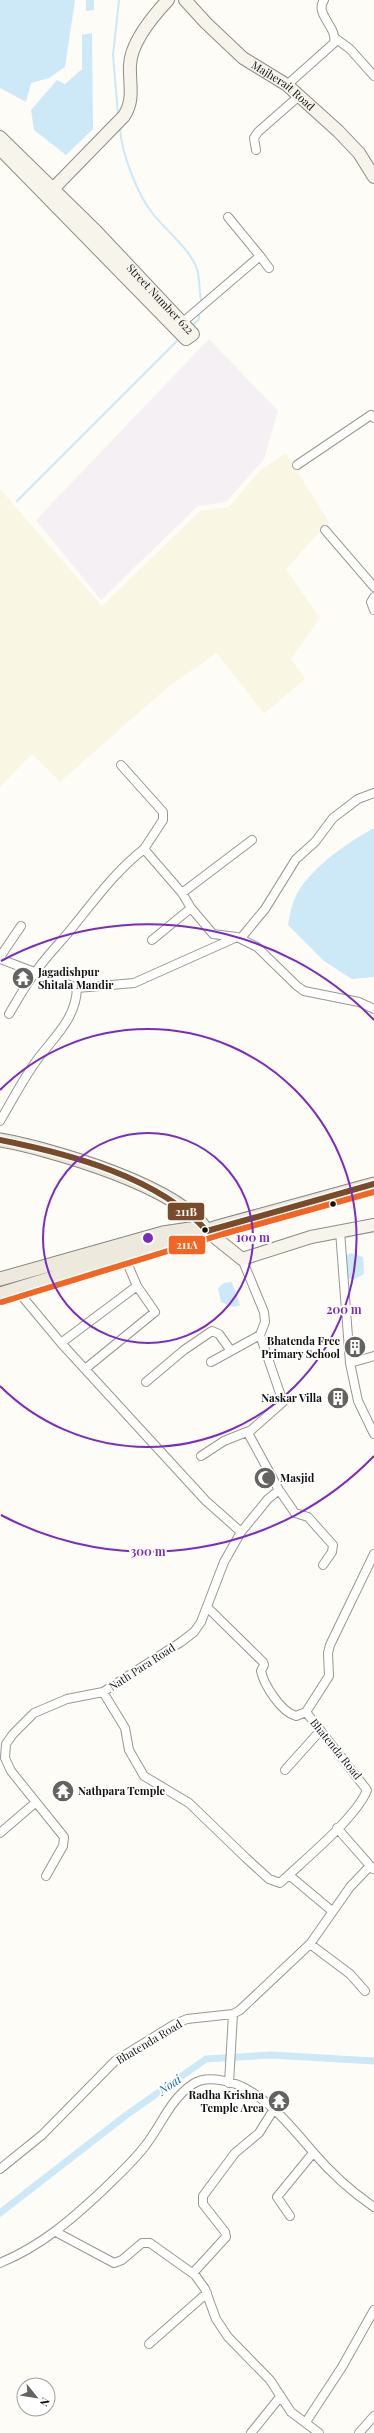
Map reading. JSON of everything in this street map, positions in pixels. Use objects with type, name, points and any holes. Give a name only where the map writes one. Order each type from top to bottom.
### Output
[{"type":"main road","points":[[0,1140],[79,1162],[145,1186],[181,1206],[206,1229]]},
{"type":"main road","points":[[206,1229],[374,1179]]},
{"type":"main road","points":[[0,1294],[122,1251],[163,1233],[206,1229],[374,1184]]},
{"type":"main road","points":[[0,1279],[122,1251]]},
{"type":"street","points":[[51,192],[130,108],[132,100],[130,64],[135,43],[168,0]]},
{"type":"street","name":"Majherait Road","points":[[185,0],[210,27],[243,58],[287,85],[299,96],[358,153],[374,177]]},
{"type":"street","points":[[324,0],[322,8],[323,14],[335,38],[350,49],[374,76]]},
{"type":"street","points":[[287,85],[330,47],[335,38]]},
{"type":"street","points":[[256,150],[254,138],[258,132],[299,96]]},
{"type":"street","name":"Street Number 622","points":[[0,138],[136,281],[187,339],[193,333],[183,322],[136,281]]},
{"type":"street","name":"Street Number 622","points":[[0,149],[51,192]]},
{"type":"street","points":[[228,217],[269,268]]},
{"type":"street","points":[[183,322],[260,256]]},
{"type":"street","points":[[297,465],[371,415],[374,418]]},
{"type":"street","points":[[325,530],[374,587]]},
{"type":"street","points":[[374,597],[371,605],[374,610]]},
{"type":"street","points":[[9,1014],[36,971],[101,890],[129,860],[144,849],[163,820],[163,812],[121,765]]},
{"type":"street","points":[[20,926],[0,958],[77,988],[134,983],[239,938],[265,909],[296,858],[315,842],[333,818],[358,799],[374,793]]},
{"type":"street","points":[[182,893],[252,840]]},
{"type":"street","points":[[144,849],[182,893],[191,908],[213,934],[239,938],[259,949],[297,986],[304,990],[360,1002],[374,1009]]},
{"type":"street","points":[[152,940],[191,908]]},
{"type":"street","points":[[0,1121],[32,1067],[69,1018],[76,1001],[77,988]]},
{"type":"street","points":[[242,1259],[311,1237],[374,1225]]},
{"type":"street","points":[[201,1456],[224,1441],[250,1431],[283,1402],[260,1335],[265,1322],[264,1312],[242,1259],[206,1229]]},
{"type":"street","points":[[340,1232],[350,1363],[358,1402],[374,1434]]},
{"type":"street","points":[[86,1369],[155,1312],[137,1286],[122,1251]]},
{"type":"street","points":[[61,1342],[137,1286]]},
{"type":"street","points":[[16,1289],[61,1342],[206,1501],[241,1532]]},
{"type":"street","points":[[146,1382],[184,1350],[212,1331],[219,1334],[231,1351]]},
{"type":"street","points":[[211,1362],[260,1335]]},
{"type":"street","points":[[350,1363],[374,1356]]},
{"type":"street","points":[[250,1431],[248,1436],[279,1490],[295,1513],[308,1517],[333,1545],[333,1550],[323,1565]]},
{"type":"street","name":"Nath Para Road","points":[[46,1876],[64,1839],[11,1771],[5,1758],[6,1744],[13,1734],[39,1710],[67,1699],[103,1692],[181,1642],[201,1622],[208,1608],[224,1562],[241,1532],[268,1499],[279,1490]]},
{"type":"street","name":"Bhatenda Road","points":[[289,1875],[320,1847],[360,1802],[367,1790],[364,1782],[320,1731],[306,1712],[329,1676],[328,1653],[330,1645],[374,1554]]},
{"type":"street","points":[[208,1608],[262,1660],[264,1664],[261,1671],[263,1679],[284,1709],[296,1716],[306,1712]]},
{"type":"street","points":[[103,1692],[125,1728],[129,1750],[147,1780],[189,1803],[269,1879],[280,1883],[289,1875],[332,1911]]},
{"type":"street","points":[[285,1770],[320,1731]]},
{"type":"street","points":[[0,1833],[36,1803]]},
{"type":"street","points":[[229,2083],[233,2014],[240,2010],[310,1944],[332,1911],[372,1868],[337,1828]]},
{"type":"street","points":[[310,1944],[350,1974],[365,1991]]},
{"type":"street","name":"Bhatenda Road","points":[[0,2169],[42,2135],[115,2061],[175,2024],[187,2020],[233,2014]]},
{"type":"street","points":[[0,2263],[34,2247],[56,2232],[125,2168],[144,2148],[166,2113],[184,2092],[201,2081],[229,2083],[250,2091],[274,2109],[302,2138],[313,2153],[353,2191],[374,2206]]},
{"type":"street","points":[[193,2273],[226,2237],[225,2232],[203,2204],[203,2196],[235,2153],[259,2133],[274,2109]]},
{"type":"street","points":[[290,2216],[277,2197],[313,2153]]},
{"type":"street","points":[[56,2232],[114,2263],[122,2260],[142,2243],[150,2243],[193,2273],[202,2282],[216,2319],[228,2337],[270,2380],[291,2412],[319,2433]]},
{"type":"street","points":[[149,2344],[207,2293]]},
{"type":"street","points":[[306,2422],[342,2367],[374,2310]]},
{"type":"street","points":[[250,2433],[280,2397]]},
{"type":"street","points":[[359,2433],[374,2416]]},
{"type":"shaded area","points":[[209,339],[278,411],[264,459],[226,502],[198,506],[101,600],[36,520]]},
{"type":"shaded area","points":[[286,453],[329,522],[286,569],[320,618],[291,659],[305,679],[264,714],[217,653],[168,687],[60,782],[32,754],[0,787],[0,489],[102,606],[200,511],[229,507],[259,471]]},
{"type":"water","points":[[0,0],[75,0],[65,67],[49,78],[31,83],[26,102],[0,88]]},
{"type":"water","points":[[86,0],[94,0],[94,10],[86,11]]},
{"type":"water","points":[[92,33],[93,129],[66,155],[34,130],[31,110],[57,80],[65,84],[82,69],[82,35]]},
{"type":"water","points":[[374,828],[374,977],[352,979],[324,961],[288,925],[294,901],[309,877],[329,858],[352,841]]},
{"type":"water","points":[[351,1253],[363,1257],[364,1274],[353,1280],[346,1277],[343,1257]]},
{"type":"water","points":[[232,1282],[240,1305],[235,1307],[221,1302],[218,1288],[224,1283]]},
{"type":"waterway","points":[[118,114],[113,55],[119,0]]},
{"type":"waterway","points":[[120,129],[127,162],[141,196],[153,214],[188,252],[196,266],[201,300]]},
{"type":"waterway","points":[[192,326],[199,319],[199,314]]},
{"type":"waterway","points":[[17,501],[179,339]]},
{"type":"waterway","name":"Noai","points":[[0,2213],[125,2116],[206,2059],[271,2055],[374,2061]]},
{"type":"transit line","name":"211B","points":[[0,1140],[55,1153],[111,1170],[164,1196],[187,1212],[207,1231],[374,1184]]},
{"type":"transit line","name":"211A","points":[[2,1302],[223,1234],[374,1192]]},
{"type":"place","name":"Jagadishpur Shitala Mandir","points":[[23,978]]},
{"type":"place","name":"Bhatenda Free Primary School","points":[[355,1347]]},
{"type":"place","name":"Naskar Villa","points":[[338,1398]]},
{"type":"place","name":"Masjid","points":[[265,1478]]},
{"type":"place","name":"Nathpara Temple","points":[[63,1791]]},
{"type":"place","name":"Radha Krishna Temple Area","points":[[279,2101]]}]
